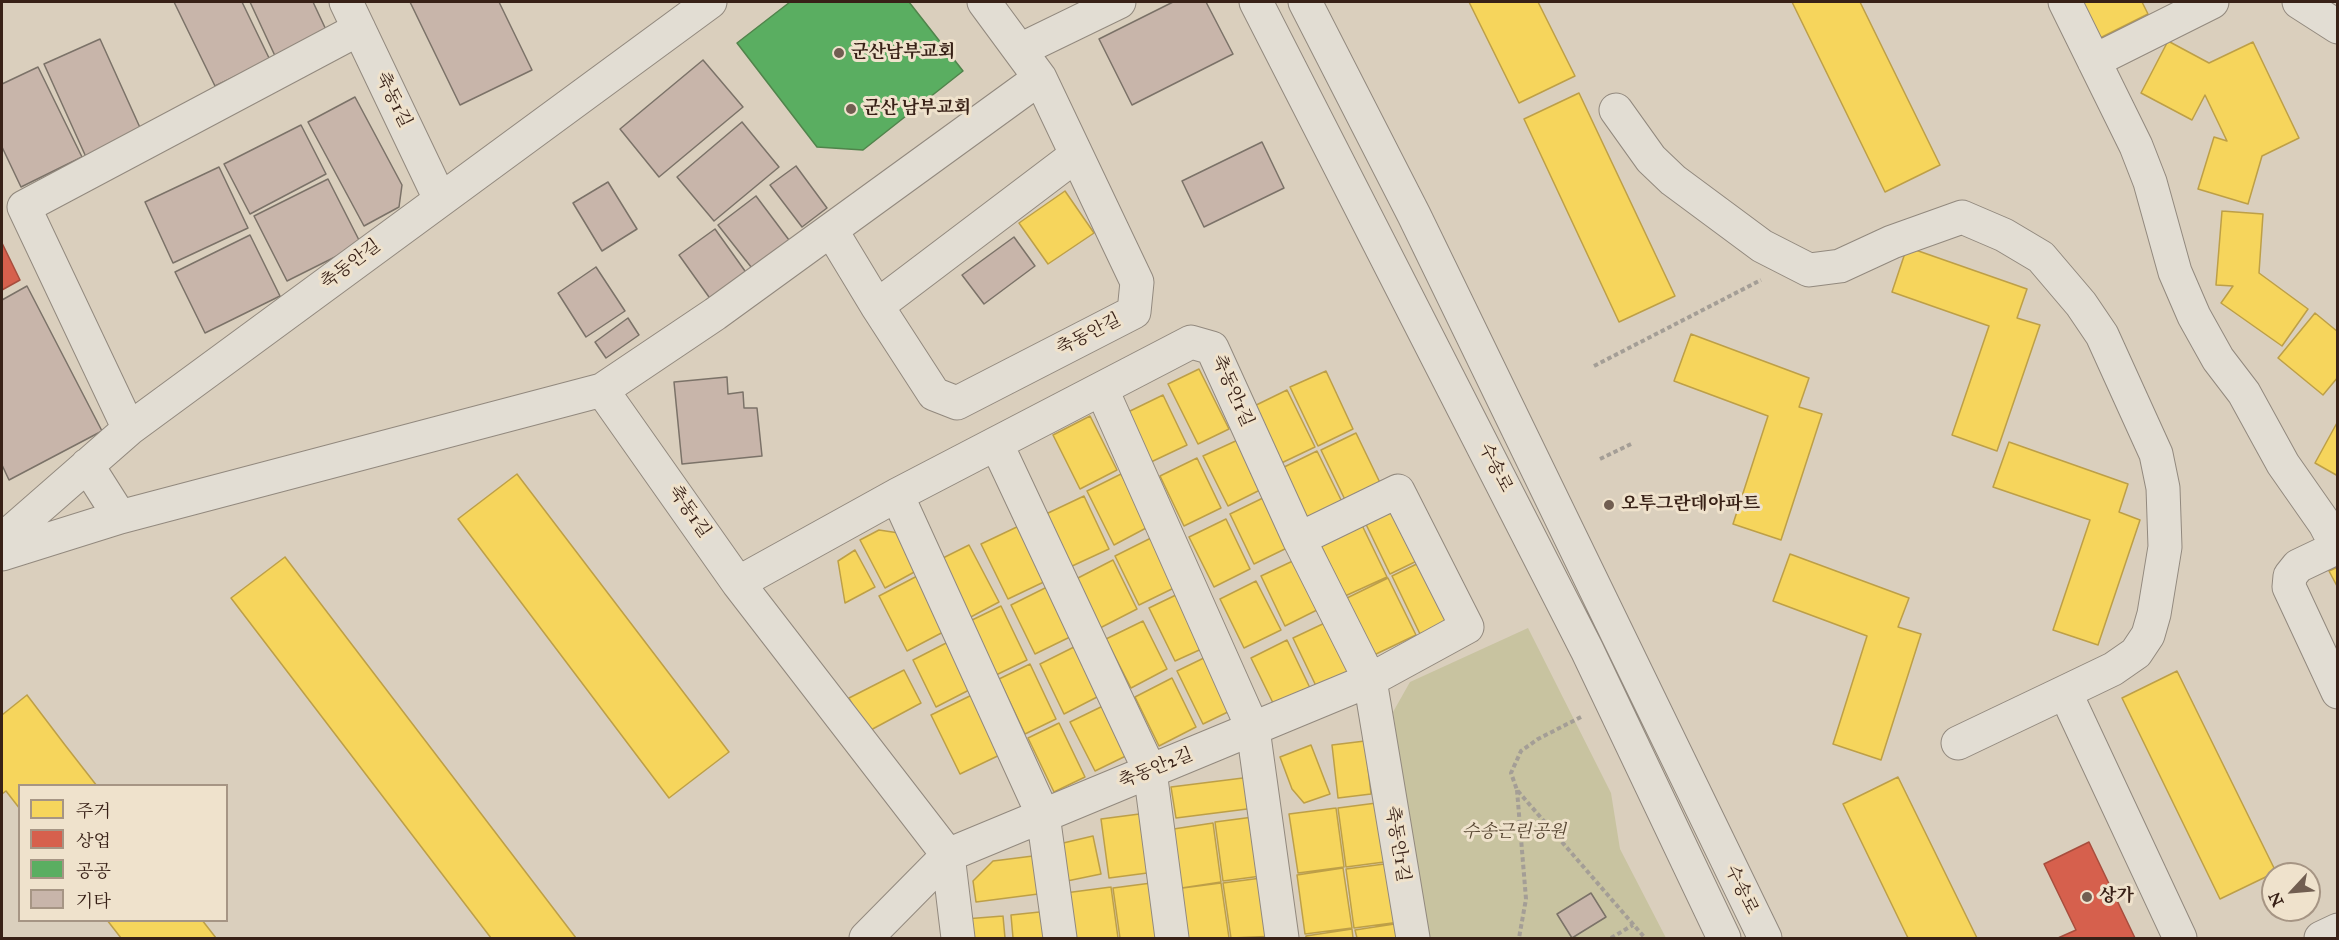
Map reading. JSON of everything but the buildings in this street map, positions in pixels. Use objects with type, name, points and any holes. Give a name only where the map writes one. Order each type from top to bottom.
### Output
[{"type":"street","name":"축동안길","points":[[2,540],[129,429],[710,2]]},
{"type":"street","name":"축동안길","points":[[877,306],[934,394],[957,403],[1134,312],[1137,282],[1075,156],[1040,78],[984,2]]},
{"type":"street","points":[[1020,50],[1119,2]]},
{"type":"street","name":"수송로","points":[[1256,2],[1587,650],[1724,939]]},
{"type":"street","name":"수송로","points":[[1305,2],[1419,226],[1765,939]]},
{"type":"street","points":[[2065,2],[2136,146],[2150,182],[2175,272],[2194,316],[2218,359],[2244,393],[2283,464],[2325,524],[2337,547],[2298,566],[2290,576],[2289,587],[2337,692]]},
{"type":"street","points":[[2094,61],[2212,2]]},
{"type":"street","points":[[2299,2],[2337,27]]},
{"type":"street","name":"축동1길","points":[[353,15],[440,199]]},
{"type":"street","points":[[129,429],[24,207],[353,15]]},
{"type":"street","points":[[2,554],[120,517],[602,390],[715,314],[1040,78]]},
{"type":"street","points":[[1616,110],[1651,159],[1673,180],[1762,246],[1809,270],[1840,266],[1892,242],[1962,217],[2004,235],[2041,256],[2081,304],[2102,335],[2156,454],[2163,488],[2165,547],[2154,614],[2148,635],[2136,653],[2113,669],[1958,743]]},
{"type":"street","points":[[831,230],[877,306],[1075,156]]},
{"type":"street","name":"축동안1길","points":[[738,583],[897,495],[997,445],[1191,342],[1212,348],[1299,539],[1370,680],[1413,939]]},
{"type":"street","name":"축동1길","points":[[602,390],[738,583],[948,855]]},
{"type":"street","points":[[1102,390],[1253,729],[1282,939]]},
{"type":"street","points":[[997,445],[1150,771],[1172,939]]},
{"type":"street","points":[[87,465],[120,517]]},
{"type":"street","name":"축동안2길","points":[[866,939],[948,855],[1370,680],[1467,627],[1398,491],[1299,539]]},
{"type":"street","points":[[897,495],[1043,815],[1060,939]]},
{"type":"street","points":[[2065,692],[2180,939]]},
{"type":"street","points":[[948,855],[958,939]]},
{"type":"street","points":[[2321,939],[2337,930]]},
{"type":"path","points":[[1594,366],[1771,274]]},
{"type":"path","points":[[1600,459],[1631,444]]},
{"type":"path","points":[[1519,939],[1526,899],[1517,790],[1511,773],[1521,751],[1538,739],[1581,717]]},
{"type":"path","points":[[1517,790],[1645,939]]},
{"type":"path","points":[[1611,939],[1633,925]]},
{"type":"green space","name":"수송근린공원","points":[[1528,628],[1611,793],[1620,849],[1666,938],[1426,938],[1393,712],[1410,682]]},
{"type":"place","name":"군산남부교회","points":[[839,53]]},
{"type":"place","name":"군산 남부교회","points":[[851,109]]},
{"type":"place","name":"오투그란데아파트","points":[[1609,505]]},
{"type":"place","name":"상가","points":[[2087,897]]}]
